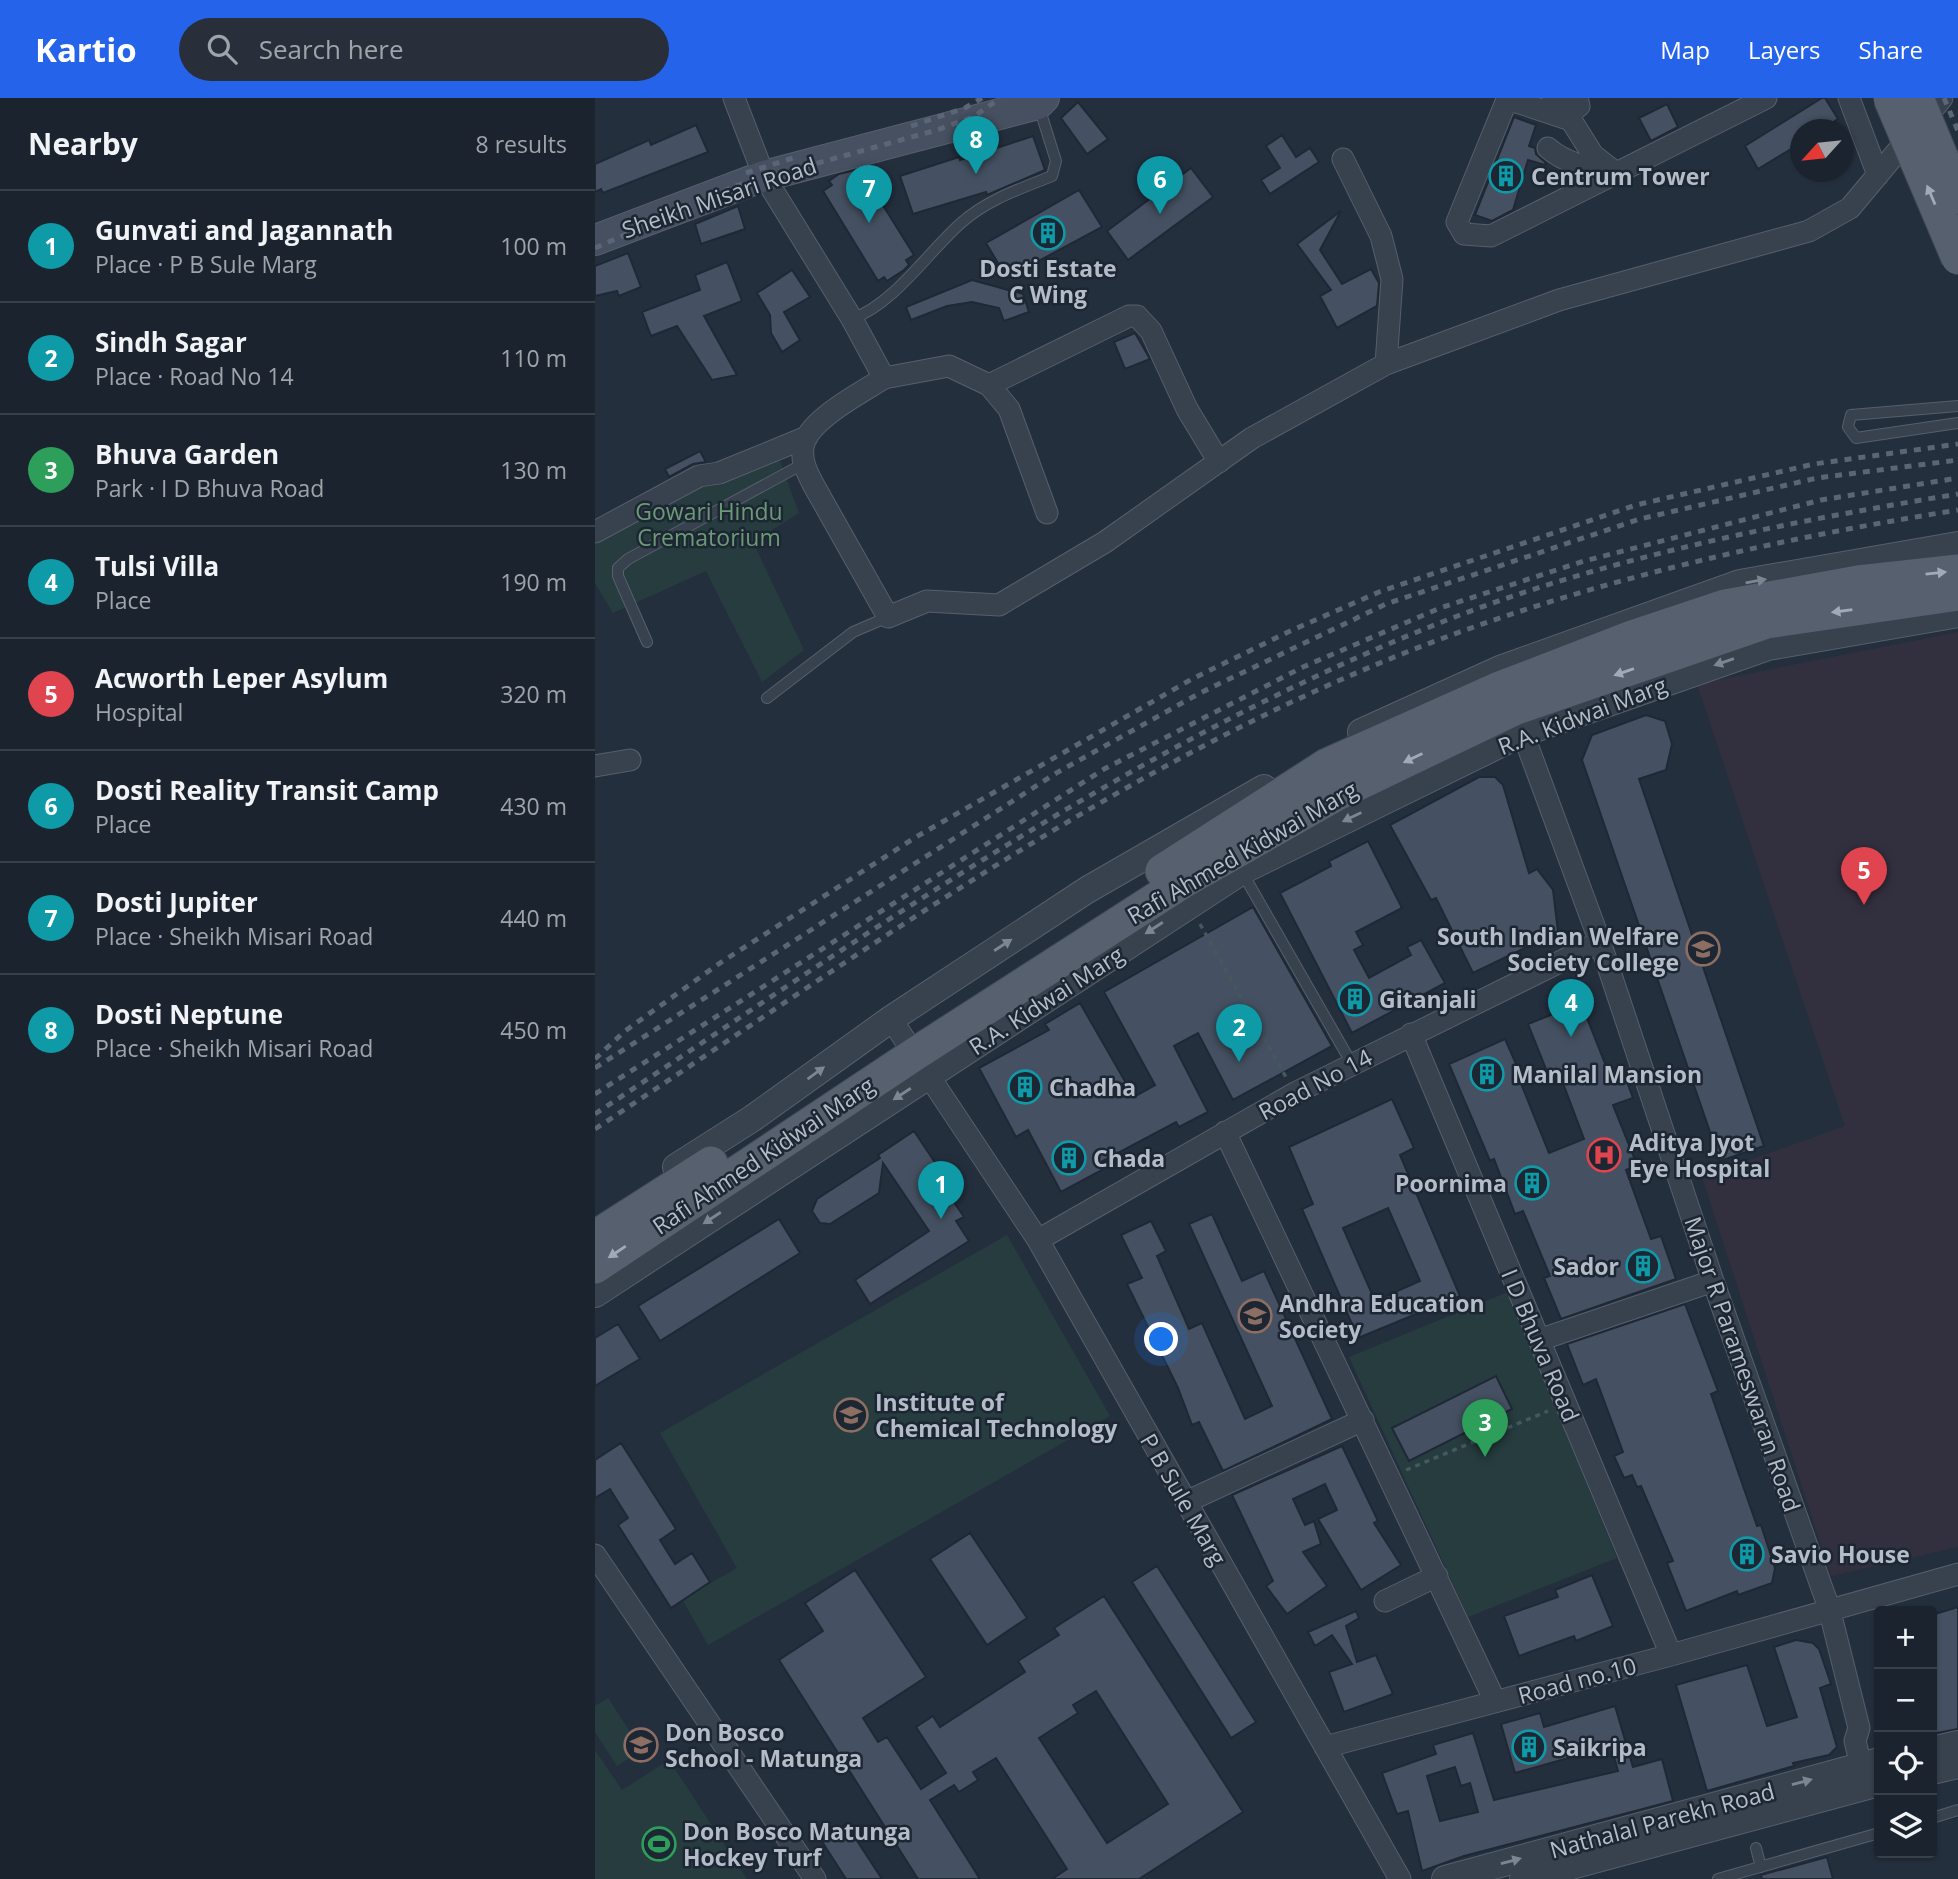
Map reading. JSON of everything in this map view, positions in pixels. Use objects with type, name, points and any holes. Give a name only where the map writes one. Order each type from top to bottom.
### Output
[{"type":"main road","points":[[1890,98],[1958,258]]},
{"type":"main road","points":[[1917,98],[1958,197]]},
{"type":"main road","name":"Sheikh Misari Road","points":[[595,240],[764,176],[1041,101]]},
{"type":"main road","points":[[1510,699],[1632,637],[1724,606],[1858,582],[1958,571]]},
{"type":"main road","points":[[595,1237],[911,1047],[1327,765],[1510,699],[1767,622],[1958,594]]},
{"type":"main road","name":"Rafi Ahmed Kidwai Marg","points":[[595,1267],[911,1047]]},
{"type":"street","points":[[734,98],[764,176],[852,319],[884,378]]},
{"type":"street","points":[[1547,98],[1575,109],[1579,106],[1577,98]]},
{"type":"street","points":[[1616,173],[1593,155],[1571,120],[1517,102],[1507,102],[1457,222],[1464,234],[1491,236],[1766,98]]},
{"type":"street","points":[[1849,98],[1878,175]]},
{"type":"street","points":[[1047,513],[1009,409],[989,385],[949,366],[884,378],[822,419],[807,437],[803,447],[803,464],[888,617],[927,601],[999,605],[1105,542],[1252,438],[1386,364],[1559,300],[1809,231],[1850,208],[1943,98]]},
{"type":"street","points":[[1548,148],[1557,156],[1588,168],[1616,173]]},
{"type":"street","points":[[1343,159],[1381,236],[1392,279],[1386,364]]},
{"type":"street","points":[[989,385],[1129,316],[1136,316],[1151,331],[1187,409],[1219,462]]},
{"type":"street","points":[[595,532],[699,476],[719,473],[807,437]]},
{"type":"street","name":"R.A. Kidwai Marg","points":[[595,1218],[753,1118],[911,1047],[1189,905],[1510,699],[1740,583],[1958,545]]},
{"type":"street","name":"R.A. Kidwai Marg","points":[[1510,699],[1767,647],[1958,614]]},
{"type":"street","name":"Major R Parameswaran Road","points":[[1510,699],[1600,942],[1713,1281],[1829,1608],[1859,1728],[1855,1741],[1873,1772]]},
{"type":"street","points":[[595,766],[630,760]]},
{"type":"street","name":"Road No 14","points":[[1038,1240],[1295,1093],[1600,942]]},
{"type":"street","name":"I D Bhuva Road","points":[[1411,1034],[1671,1655]]},
{"type":"street","name":"R.A. Kidwai Marg","points":[[595,1294],[911,1047]]},
{"type":"street","name":"P B Sule Marg","points":[[911,1047],[1038,1240],[1400,1879]]},
{"type":"street","points":[[1225,1132],[1495,1701]]},
{"type":"street","points":[[1539,1340],[1713,1281]]},
{"type":"street","points":[[1186,1502],[1363,1420]]},
{"type":"street","points":[[595,1555],[815,1879]]},
{"type":"street","name":"Road no.10","points":[[1325,1747],[1671,1655],[1829,1608],[1958,1574]]},
{"type":"street","points":[[1385,1601],[1437,1576]]},
{"type":"street","points":[[1937,1749],[1958,1744]]},
{"type":"street","points":[[1937,1770],[1958,1765]]},
{"type":"street","name":"Nathalal Parekh Road","points":[[1538,1877],[1873,1772]]},
{"type":"street","name":"Nathalal Parekh Road","points":[[1445,1879],[1873,1772]]},
{"type":"lane","points":[[852,319],[876,309],[964,220],[998,197],[1052,176],[1056,161],[1041,101]]},
{"type":"lane","points":[[1958,406],[1851,415],[1848,427],[1856,438],[1958,422]]},
{"type":"lane","points":[[647,642],[618,576],[618,568],[628,559],[803,464]]},
{"type":"lane","points":[[767,698],[853,632],[888,617]]},
{"type":"lane","points":[[1242,871],[1352,1064]]},
{"type":"lane","points":[[1937,1817],[1958,1811]]},
{"type":"lane","points":[[1718,1879],[1874,1834]]},
{"type":"lane","points":[[1756,1847],[1761,1867]]},
{"type":"path","points":[[1189,905],[1295,1093]]},
{"type":"path","points":[[1390,1477],[1566,1404]]},
{"type":"shaded area","points":[[1958,632],[1958,1547],[1831,1576],[1702,1177],[1845,1126],[1697,684]]},
{"type":"green space","name":"Gowari Hindu Crematorium","points":[[774,445],[799,513],[753,542],[804,650],[762,682],[706,571],[613,613],[595,583],[595,527]]},
{"type":"green space","points":[[1007,1235],[1110,1416],[708,1645],[682,1599],[737,1568],[660,1433]]},
{"type":"green space","points":[[1508,1292],[1617,1558],[1468,1617],[1349,1357]]},
{"type":"green space","points":[[608,1698],[642,1750],[617,1766],[595,1732],[595,1706]]},
{"type":"green space","name":"Don Bosco Matunga Hockey Turf","points":[[595,1750],[622,1790],[669,1760],[747,1879],[595,1879]]},
{"type":"building","points":[[1822,98],[1825,98],[1838,119],[1790,119],[1790,150],[1758,169],[1745,146]]},
{"type":"building","points":[[1078,102],[1108,139],[1087,154],[1061,118]]},
{"type":"building","name":"Centrum Tower","points":[[1667,104],[1678,127],[1651,141],[1639,118]]},
{"type":"building","name":"Centrum Tower","points":[[1514,117],[1536,125],[1529,146],[1535,148],[1536,154],[1546,163],[1545,165],[1528,160],[1513,210],[1492,221],[1475,215]]},
{"type":"building","points":[[696,125],[708,152],[603,193],[601,189],[595,192],[595,164],[649,140],[651,145]]},
{"type":"building","points":[[1282,135],[1296,157],[1310,148],[1319,162],[1270,194],[1261,180],[1280,168],[1266,146]]},
{"type":"building","points":[[1033,136],[1045,170],[987,195],[986,192],[913,214],[900,176]]},
{"type":"building","points":[[865,168],[873,181],[869,183],[914,255],[906,260],[909,265],[904,270],[887,281],[884,277],[878,281],[823,191],[832,185],[829,181],[839,174]]},
{"type":"building","points":[[1191,168],[1213,197],[1128,260],[1107,231]]},
{"type":"building","name":"Dosti Estate C Wing","points":[[1079,190],[1102,227],[1007,278],[986,243]]},
{"type":"building","points":[[738,206],[745,229],[701,244],[695,224]]},
{"type":"building","points":[[1341,211],[1320,250],[1342,284],[1371,269],[1379,283],[1377,306],[1337,328],[1320,296],[1331,290],[1297,244]]},
{"type":"building","points":[[628,253],[641,287],[619,296],[617,291],[595,296],[595,266]]},
{"type":"building","points":[[727,262],[742,301],[704,316],[737,375],[712,380],[677,326],[651,336],[642,312],[700,290],[695,275]]},
{"type":"building","points":[[792,270],[810,297],[784,312],[800,340],[782,352],[771,333],[770,315],[757,293]]},
{"type":"building","points":[[972,280],[1023,294],[1029,312],[1004,321],[999,308],[972,302],[947,306],[911,320],[906,307]]},
{"type":"building","points":[[1135,333],[1150,359],[1125,369],[1114,342]]},
{"type":"building","points":[[700,451],[706,462],[693,464],[669,477],[665,469]]},
{"type":"building","points":[[1646,715],[1665,721],[1672,744],[1666,770],[1639,779],[1764,1146],[1720,1161],[1582,760],[1592,735]]},
{"type":"building","points":[[1479,777],[1495,777],[1503,785],[1529,873],[1537,869],[1553,890],[1558,932],[1473,973],[1436,898],[1431,900],[1390,825]]},
{"type":"building","points":[[1368,841],[1402,908],[1356,932],[1363,945],[1354,950],[1369,978],[1411,955],[1407,947],[1421,940],[1445,983],[1352,1033],[1280,893],[1331,866],[1329,861]]},
{"type":"building","points":[[1253,907],[1332,1046],[1233,1100],[1198,1033],[1174,1046],[1208,1112],[1179,1127],[1176,1122],[1099,1163],[1102,1170],[1061,1192],[1028,1130],[1016,1137],[979,1068],[1049,1030],[1045,1024],[1080,1003],[1134,1097],[1155,1085],[1104,992]]},
{"type":"building","points":[[1581,1003],[1608,1071],[1621,1066],[1633,1098],[1613,1105],[1637,1165],[1626,1170],[1651,1239],[1661,1236],[1676,1279],[1561,1319],[1544,1278],[1550,1276],[1523,1211],[1515,1214],[1494,1159],[1490,1161],[1449,1064],[1505,1039],[1525,1084],[1522,1086],[1549,1153],[1584,1139],[1558,1070],[1548,1074],[1528,1024]]},
{"type":"building","points":[[1392,1099],[1414,1148],[1400,1155],[1460,1296],[1358,1338],[1302,1209],[1313,1204],[1289,1147]],"holes":[[[1388,1208],[1420,1281],[1375,1301],[1343,1228]]]},
{"type":"building","points":[[914,1131],[938,1167],[933,1171],[964,1217],[956,1221],[969,1241],[870,1304],[855,1280],[929,1231],[883,1163],[879,1193],[830,1224],[820,1223],[812,1211],[817,1199],[880,1158],[878,1155]]},
{"type":"building","points":[[1212,1214],[1242,1281],[1264,1271],[1332,1419],[1223,1471],[1199,1422],[1192,1425],[1178,1388],[1127,1284],[1142,1278],[1121,1235],[1151,1221],[1166,1251],[1157,1256],[1189,1329],[1202,1323],[1245,1419],[1272,1406],[1189,1224]]},
{"type":"building","points":[[779,1219],[800,1253],[660,1341],[638,1306]]},
{"type":"building","points":[[1685,1304],[1718,1391],[1711,1394],[1757,1526],[1761,1525],[1775,1568],[1772,1583],[1738,1595],[1737,1591],[1686,1611],[1667,1563],[1673,1561],[1641,1486],[1637,1487],[1632,1475],[1624,1478],[1614,1456],[1623,1452],[1596,1379],[1583,1385],[1567,1344]]},
{"type":"building","points":[[618,1324],[640,1359],[595,1386],[595,1338]]},
{"type":"building","points":[[1496,1376],[1512,1409],[1409,1461],[1392,1428]]},
{"type":"building","points":[[621,1443],[676,1529],[660,1540],[675,1564],[692,1553],[710,1582],[671,1608],[618,1525],[628,1518],[610,1489],[595,1498],[595,1460]]},
{"type":"building","points":[[1342,1446],[1378,1521],[1374,1523],[1401,1565],[1361,1590],[1318,1519],[1337,1510],[1325,1484],[1293,1499],[1305,1525],[1314,1521],[1321,1544],[1303,1552],[1327,1586],[1287,1614],[1266,1586],[1273,1581],[1232,1495]]},
{"type":"building","points":[[970,1533],[1027,1618],[987,1645],[930,1559]]},
{"type":"building","points":[[1157,1566],[1256,1722],[1231,1738],[1132,1582]]},
{"type":"building","points":[[855,1570],[926,1677],[863,1718],[878,1742],[887,1737],[921,1789],[946,1773],[916,1727],[933,1716],[940,1727],[1025,1672],[1018,1661],[1059,1635],[1054,1628],[1104,1596],[1243,1812],[1139,1879],[1052,1879],[1067,1869],[996,1758],[973,1772],[978,1780],[959,1792],[954,1785],[930,1800],[980,1879],[918,1879],[779,1660],[823,1631],[805,1603]],"holes":[[[1096,1691],[1168,1804],[1107,1843],[1039,1738],[1078,1713],[1073,1705]]]},
{"type":"building","points":[[1592,1575],[1613,1626],[1576,1641],[1574,1636],[1519,1656],[1504,1616],[1558,1597],[1555,1590]]},
{"type":"building","points":[[1958,1607],[1958,1729],[1937,1733],[1937,1669],[1937,1613]]},
{"type":"building","points":[[1356,1611],[1359,1618],[1346,1626],[1357,1662],[1376,1655],[1393,1694],[1344,1712],[1329,1672],[1352,1664],[1332,1635],[1315,1646],[1308,1632]]},
{"type":"building","points":[[1796,1640],[1813,1643],[1819,1649],[1831,1684],[1820,1688],[1837,1747],[1829,1755],[1793,1763],[1794,1766],[1707,1791],[1676,1685],[1747,1665],[1767,1726],[1797,1717],[1774,1647]]},
{"type":"building","points":[[1615,1706],[1633,1767],[1662,1759],[1673,1801],[1464,1856],[1422,1871],[1408,1811],[1397,1814],[1382,1773],[1436,1754],[1433,1745],[1473,1733],[1494,1800],[1618,1771],[1611,1746],[1515,1773],[1501,1724],[1540,1713],[1544,1727]],"holes":[[[1455,1767],[1461,1786],[1470,1783],[1478,1812],[1440,1821],[1427,1776]]]},
{"type":"building","points":[[846,1824],[882,1879],[846,1879],[821,1840]]},
{"type":"building","points":[[1827,1857],[1833,1879],[1762,1879],[1761,1875]]},
{"type":"railway","points":[[911,126],[965,108],[982,98]]},
{"type":"railway","points":[[595,248],[735,186],[937,130],[975,116],[1000,98]]},
{"type":"railway","points":[[1944,98],[1958,131]]},
{"type":"railway","points":[[746,173],[799,156]]},
{"type":"railway","points":[[595,1059],[625,1031],[720,963],[916,837],[1192,679],[1288,632],[1379,592],[1636,505],[1814,464],[1958,444]]},
{"type":"railway","points":[[595,1068],[1058,772],[1200,693],[1386,604],[1640,519],[1817,478],[1958,460]]},
{"type":"railway","points":[[595,1094],[1104,769],[1303,667],[1440,608],[1584,561],[1821,500],[1958,478]]},
{"type":"railway","points":[[595,1114],[799,978],[1006,846],[1219,724],[1329,670],[1504,599],[1631,561],[1762,530],[1958,494]]},
{"type":"railway","points":[[595,1129],[989,869],[1193,751],[1299,699],[1407,652],[1474,627],[1610,584],[1817,535],[1958,510]]},
{"type":"place","name":"Dosti Neptune","points":[[976,174]]},
{"type":"place","name":"Centrum Tower","points":[[1506,176]]},
{"type":"place","name":"Dosti Reality Transit Camp","points":[[1160,214]]},
{"type":"place","name":"Dosti Jupiter","points":[[869,223]]},
{"type":"place","name":"Dosti Estate C Wing","points":[[1048,233]]},
{"type":"place","name":"Acworth Leper Asylum","points":[[1864,905]]},
{"type":"place","name":"South Indian Welfare Society College","points":[[1703,949]]},
{"type":"place","name":"Gitanjali","points":[[1355,999]]},
{"type":"place","name":"Tulsi Villa","points":[[1571,1037]]},
{"type":"place","name":"Sindh Sagar","points":[[1239,1062]]},
{"type":"place","name":"Manilal Mansion","points":[[1487,1074]]},
{"type":"place","name":"Chadha","points":[[1025,1087]]},
{"type":"place","name":"Aditya Jyot Eye Hospital","points":[[1604,1155]]},
{"type":"place","name":"Chada","points":[[1069,1158]]},
{"type":"place","name":"Poornima","points":[[1532,1183]]},
{"type":"place","name":"Gunvati and Jagannath","points":[[941,1219]]},
{"type":"place","name":"Sador","points":[[1643,1266]]},
{"type":"place","name":"Andhra Education Society","points":[[1255,1316]]},
{"type":"place","name":"Institute of Chemical Technology","points":[[851,1415]]},
{"type":"place","name":"Bhuva Garden","points":[[1485,1457]]},
{"type":"place","name":"Savio House","points":[[1747,1554]]},
{"type":"place","name":"Don Bosco School - Matunga","points":[[641,1745]]},
{"type":"place","name":"Saikripa","points":[[1529,1747]]},
{"type":"place","name":"Don Bosco Matunga Hockey Turf","points":[[659,1844]]}]
